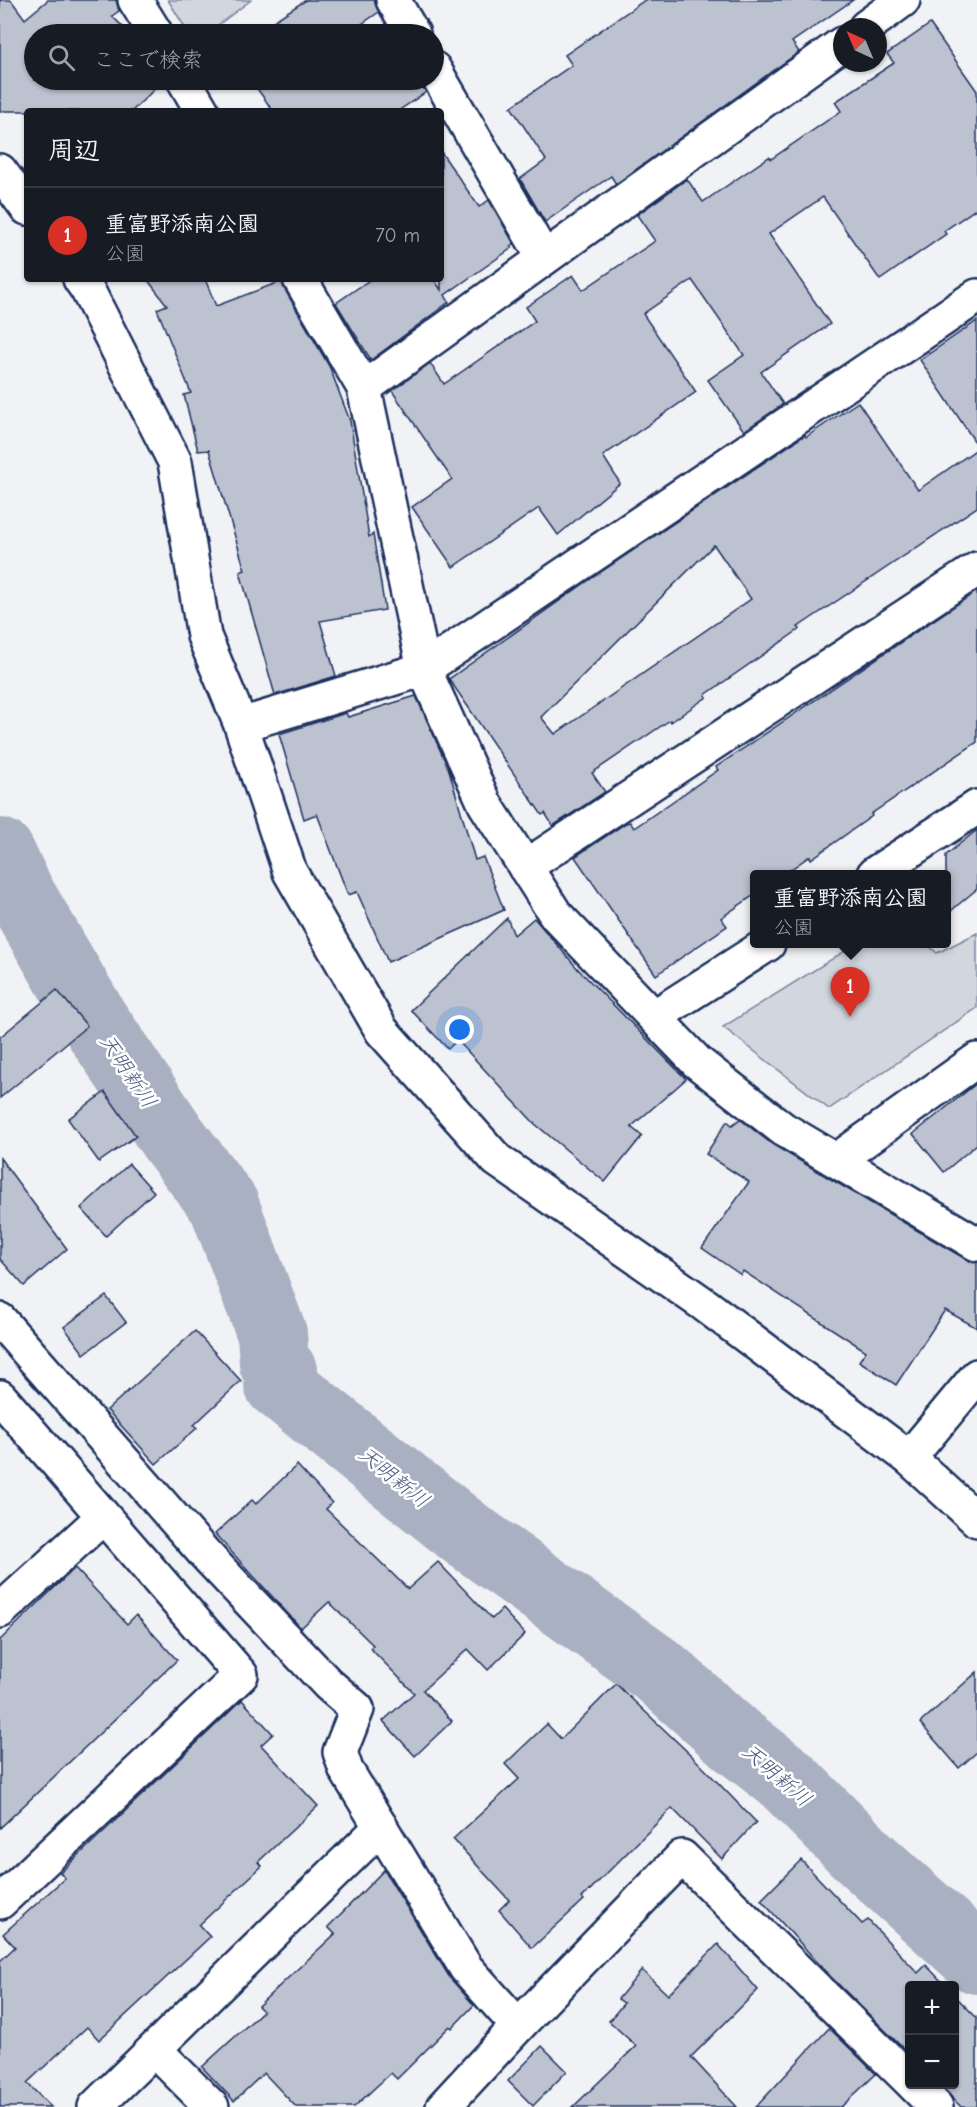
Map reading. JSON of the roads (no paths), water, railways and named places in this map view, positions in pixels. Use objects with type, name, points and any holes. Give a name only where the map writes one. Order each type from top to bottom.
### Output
[{"type":"street","points":[[135,0],[150,24]]},
{"type":"street","points":[[393,0],[407,24]]},
{"type":"street","points":[[878,18],[903,0]]},
{"type":"street","points":[[364,388],[833,50]]},
{"type":"street","points":[[444,86],[544,258]]},
{"type":"street","points":[[190,90],[200,108]]},
{"type":"street","points":[[0,171],[24,204]]},
{"type":"street","points":[[82,282],[175,462],[204,636],[241,725],[290,872],[382,1031],[497,1160],[705,1305],[909,1458],[977,1520]]},
{"type":"street","points":[[302,282],[364,388],[424,669],[485,804],[556,915],[697,1062],[783,1129],[977,1244]]},
{"type":"street","points":[[241,725],[424,669],[977,296]]},
{"type":"street","points":[[525,867],[977,569]]},
{"type":"street","points":[[880,870],[977,807]]},
{"type":"street","points":[[654,1017],[762,948]]},
{"type":"street","points":[[837,1160],[977,1060]]},
{"type":"street","points":[[0,1320],[206,1554],[328,1684],[357,1709],[340,1752],[346,1770],[465,1968],[518,2026]]},
{"type":"street","points":[[909,1458],[977,1376]]},
{"type":"street","points":[[0,1397],[241,1675],[0,1902]]},
{"type":"street","points":[[0,1611],[103,1517]]},
{"type":"street","points":[[95,2107],[381,1827]]},
{"type":"street","points":[[456,2103],[518,2026],[682,1857],[905,2077]]},
{"type":"street","points":[[155,2050],[212,2107]]},
{"type":"street","points":[[917,2089],[936,2107]]},
{"type":"waterway","name":"天明新川","points":[[0,853],[20,894],[93,1019],[173,1138],[224,1205],[272,1334],[274,1363],[282,1371],[279,1384],[465,1533],[661,1673],[736,1740],[785,1778],[864,1857],[977,1959]]},
{"type":"place","name":"重富野添南公園","points":[[850,1017]]}]
